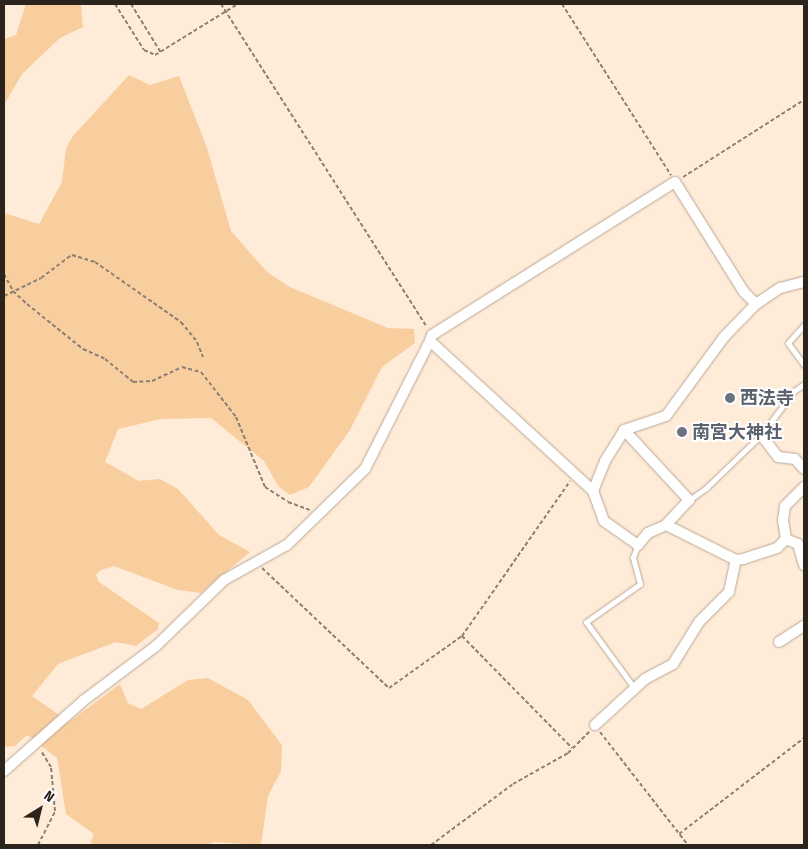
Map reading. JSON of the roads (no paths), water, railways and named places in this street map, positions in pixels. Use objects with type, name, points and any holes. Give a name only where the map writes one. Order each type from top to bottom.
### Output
[{"type":"street","points":[[4,771],[34,743],[156,646],[224,580],[286,545],[372,461],[431,338],[675,182],[744,292],[756,304]]},
{"type":"street","points":[[593,491],[605,461],[624,430],[655,422],[673,409],[710,355],[756,304],[780,288],[804,282]]},
{"type":"street","points":[[431,338],[593,491],[604,521],[638,544],[648,533],[666,525],[688,500],[624,430]]},
{"type":"street","points":[[761,435],[778,457],[795,459],[804,469]]},
{"type":"street","points":[[786,539],[785,506],[804,487]]},
{"type":"street","points":[[666,525],[736,560],[765,553],[786,539],[801,543],[804,565]]},
{"type":"street","points":[[595,725],[651,674],[669,668],[699,622],[726,597],[732,588],[736,560]]},
{"type":"street","points":[[779,642],[804,626]]},
{"type":"lane","points":[[804,326],[788,343],[804,365]]},
{"type":"lane","points":[[688,500],[706,488],[761,435],[794,391],[804,384]]},
{"type":"lane","points":[[636,689],[586,622],[640,584],[633,557],[638,544]]},
{"type":"place","name":"西法寺","points":[[730,398]]},
{"type":"place","name":"南宮大神社","points":[[682,432]]}]
